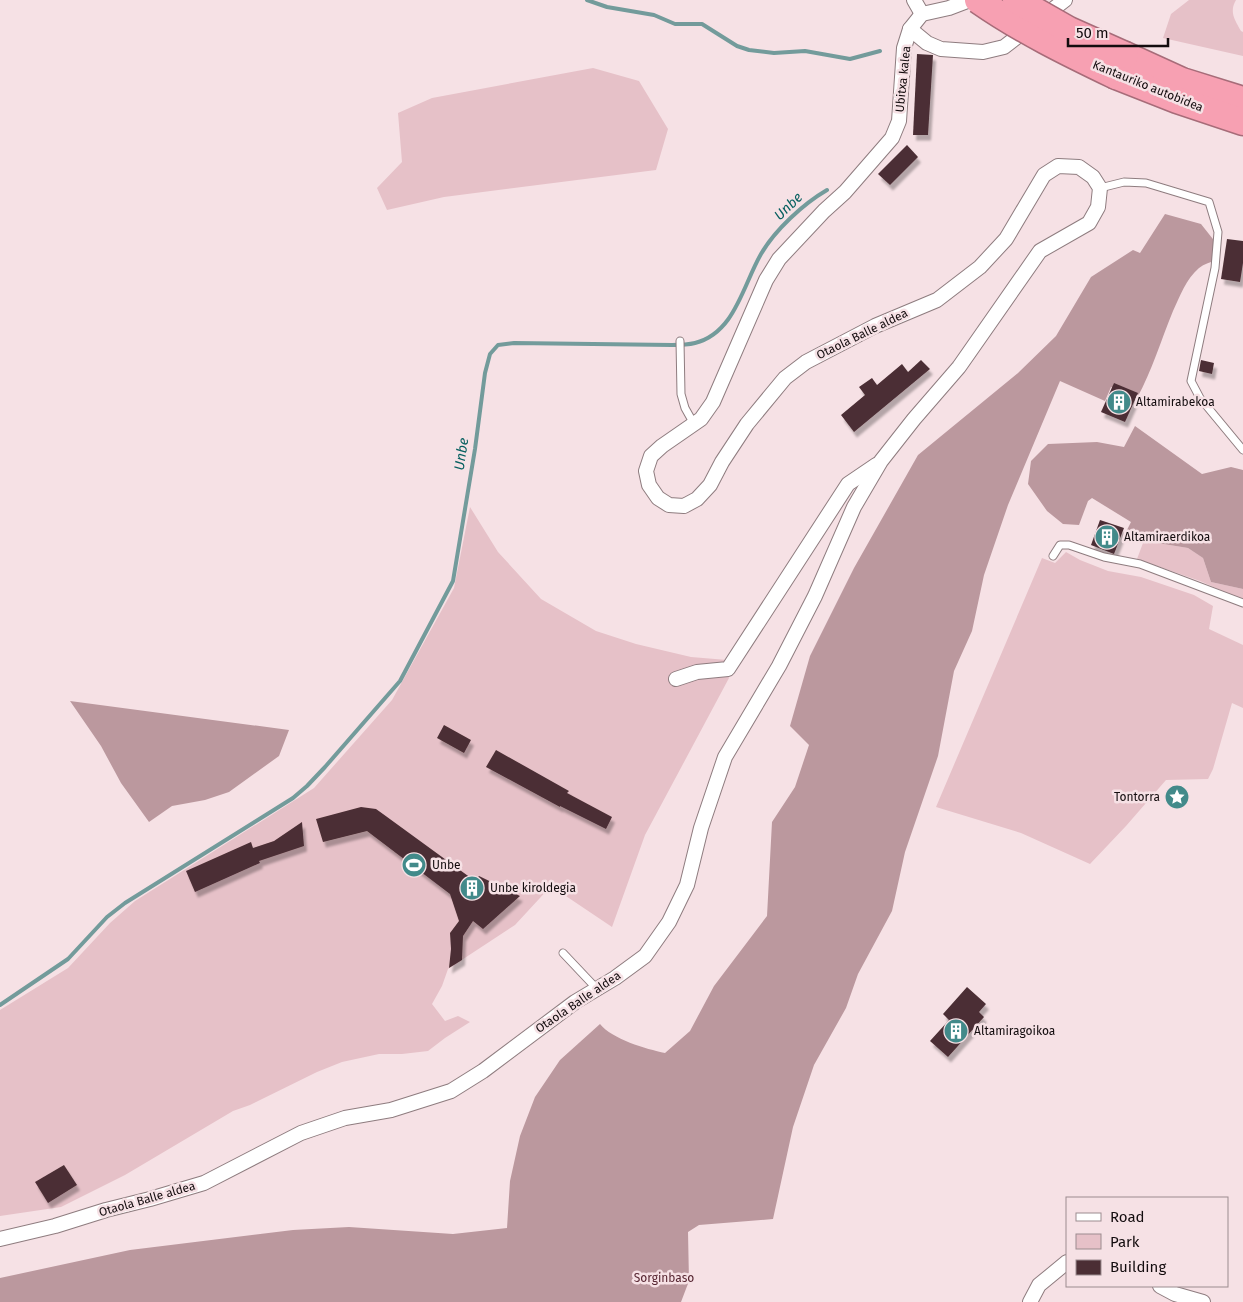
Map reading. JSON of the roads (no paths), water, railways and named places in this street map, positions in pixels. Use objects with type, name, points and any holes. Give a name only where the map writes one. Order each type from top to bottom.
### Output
[{"type":"highway","name":"Kantauriko autobidea","points":[[978,0],[1013,23],[1058,48],[1182,81],[1243,100]]},
{"type":"highway","name":"Kantauriko autobidea","points":[[1016,0],[1069,30],[1120,66],[1177,100],[1243,122]]},
{"type":"street","points":[[914,0],[922,14],[949,8],[970,0]]},
{"type":"street","points":[[910,30],[927,43],[941,49],[983,52],[1004,46],[1065,0]]},
{"type":"street","name":"Ubitxa kalea","points":[[892,138],[899,121],[904,48],[910,30],[922,14]]},
{"type":"street","name":"Otaola Balle aldea","points":[[0,1239],[32,1227],[55,1226],[204,1183],[301,1133],[345,1118],[391,1110],[451,1091],[483,1071],[568,1008],[645,956],[669,922],[687,885],[701,828],[725,758],[779,666],[815,596],[854,507],[881,461],[914,419],[959,368],[1040,251],[1089,223],[1098,207],[1100,188],[1093,177],[1079,167],[1058,166],[1044,175],[1006,239],[980,267],[937,300],[875,326],[806,362],[785,378],[747,424],[722,462],[710,485],[697,499],[684,506],[670,505],[658,498],[649,485],[646,471],[651,456],[700,419],[713,402],[766,280],[779,259],[824,210],[845,192],[892,138]]},
{"type":"street","name":"Otaola Balle aldea","points":[[676,679],[697,672],[728,669],[848,484],[881,461]]},
{"type":"street","points":[[1030,1302],[1039,1285],[1066,1263]]},
{"type":"street","points":[[1162,1287],[1175,1294],[1203,1302]]},
{"type":"lane","points":[[1100,188],[1124,182],[1146,183],[1209,202],[1218,232],[1215,268],[1191,381],[1200,398],[1243,450]]},
{"type":"lane","points":[[680,341],[681,394],[685,408],[694,424]]},
{"type":"lane","points":[[1053,556],[1060,545],[1069,545],[1104,557],[1140,564],[1243,603]]},
{"type":"lane","points":[[563,953],[597,989]]},
{"type":"waterway","points":[[587,0],[607,7],[654,15],[675,24],[702,24],[737,46],[749,50],[774,53],[805,51],[850,59],[880,51]]},
{"type":"waterway","name":"Unbe","points":[[0,1005],[68,959],[107,917],[125,903],[293,798],[325,767],[400,681],[453,581],[475,449],[485,373],[490,354],[498,345],[514,343],[680,345],[695,343],[709,338],[729,319],[761,254],[774,236],[799,210],[827,190]]},
{"type":"place","name":"Altamirabekoa","points":[[1119,402]]},
{"type":"place","name":"Altamiraerdikoa","points":[[1107,537]]},
{"type":"place","name":"Tontorra","points":[[1177,797]]},
{"type":"place","name":"Unbe","points":[[414,865]]},
{"type":"place","name":"Unbe kiroldegia","points":[[472,888]]},
{"type":"place","name":"Altamiragoikoa","points":[[956,1031]]},
{"type":"park label","name":"Sorginbaso","points":[[664,1278]]}]
